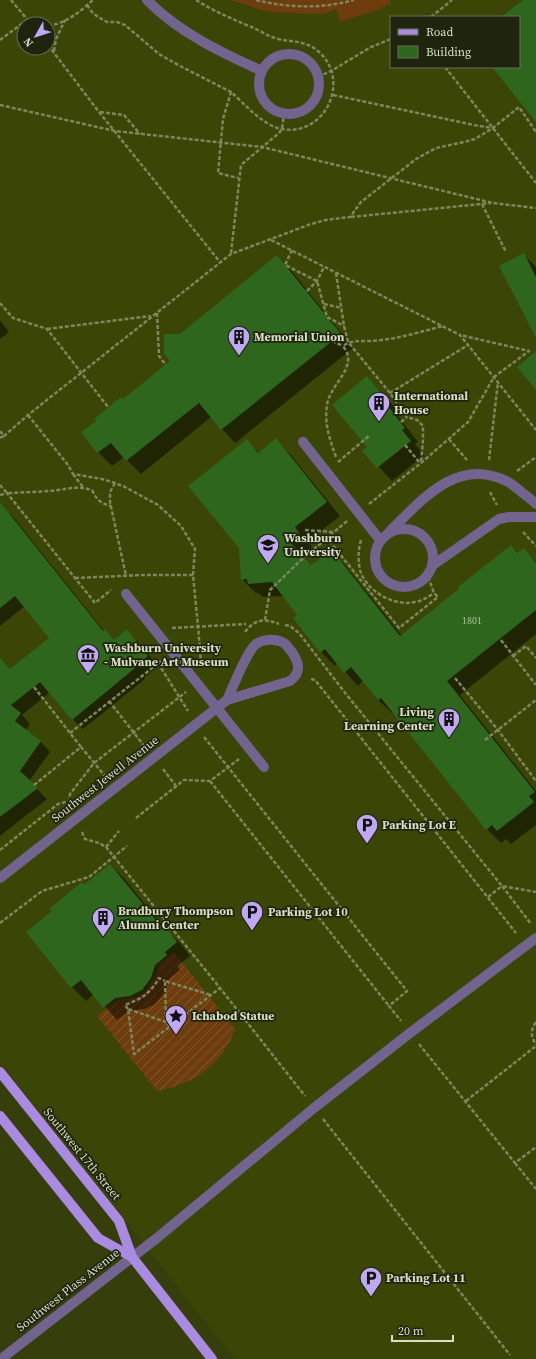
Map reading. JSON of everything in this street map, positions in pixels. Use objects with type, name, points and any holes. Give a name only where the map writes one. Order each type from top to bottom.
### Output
[{"type":"main road","name":"Southwest 17th Street","points":[[0,1072],[119,1221],[132,1257],[212,1359]]},
{"type":"main road","name":"Southwest 17th Street","points":[[0,1117],[98,1238],[132,1257]]},
{"type":"street","points":[[147,0],[177,26],[217,49],[262,71]]},
{"type":"street","points":[[288,54],[296,55],[307,61],[315,70],[318,77],[318,90],[316,96],[309,107],[297,113],[284,114],[271,109],[262,98],[259,85],[262,71],[266,64],[280,56],[288,54]]},
{"type":"street","points":[[303,442],[383,537]]},
{"type":"street","points":[[383,537],[396,530],[406,529],[419,532],[428,540],[433,553],[433,565],[427,577],[417,585],[409,588],[400,588],[390,585],[382,578],[375,567],[375,552],[383,537],[436,489],[453,478],[469,474],[487,473],[506,480],[536,504]]},
{"type":"street","points":[[433,565],[499,519],[508,517],[536,517]]},
{"type":"street","points":[[126,594],[264,767]]},
{"type":"street","name":"Southwest Jewell Avenue","points":[[0,878],[227,700],[290,681],[296,677],[299,670],[298,663],[285,644],[276,640],[264,640],[255,644],[249,652],[227,700]]},
{"type":"street","name":"Southwest Plass Avenue","points":[[1,1359],[132,1257],[314,1108],[536,938]]},
{"type":"path","points":[[11,0],[24,16]]},
{"type":"path","points":[[56,25],[76,14],[93,0]]},
{"type":"path","points":[[87,5],[92,12],[107,22],[117,22],[125,25],[159,54],[231,92],[263,121],[272,126],[282,129],[295,129],[306,126],[324,113],[333,95],[334,84],[331,71],[326,60],[318,51],[306,44],[275,38],[214,11],[196,0]]},
{"type":"path","points":[[256,0],[270,4],[297,7],[322,6],[354,0]]},
{"type":"path","points":[[432,16],[452,0]]},
{"type":"path","points":[[56,39],[65,20]]},
{"type":"path","points":[[0,40],[16,28]]},
{"type":"path","points":[[318,77],[371,47],[390,39]]},
{"type":"path","points":[[56,55],[99,112],[220,262]]},
{"type":"path","points":[[446,68],[536,183]]},
{"type":"path","points":[[231,92],[223,119],[218,173],[238,178]]},
{"type":"path","points":[[333,95],[474,126],[493,128]]},
{"type":"path","points":[[0,105],[115,131],[262,147],[494,203],[536,208]]},
{"type":"path","points":[[350,217],[361,202],[416,159],[436,148],[475,139],[493,128],[519,107],[536,132]]},
{"type":"path","points":[[99,112],[124,115],[140,134]]},
{"type":"path","points":[[231,254],[238,178],[241,165],[282,129],[284,114]]},
{"type":"path","points":[[0,438],[231,254],[311,224],[326,220],[494,203]]},
{"type":"path","points":[[482,204],[506,252]]},
{"type":"path","points":[[271,240],[460,335],[529,351],[494,377],[468,422],[449,440],[368,504],[364,499]]},
{"type":"path","points":[[292,250],[285,265],[317,281],[328,317],[344,326]]},
{"type":"path","points":[[306,291],[317,281],[324,267]]},
{"type":"path","points":[[336,272],[344,326],[348,342],[390,393],[407,417],[417,420],[423,426],[421,463]]},
{"type":"path","points":[[0,303],[13,318],[47,329],[152,316]]},
{"type":"path","points":[[323,303],[342,308]]},
{"type":"path","points":[[157,312],[159,356],[166,365]]},
{"type":"path","points":[[343,346],[348,342],[375,341],[409,335],[444,326]]},
{"type":"path","points":[[47,329],[108,407]]},
{"type":"path","points":[[460,335],[536,430]]},
{"type":"path","points":[[332,341],[343,346],[349,359],[343,374],[329,394],[327,404],[326,420],[328,434],[337,463],[370,435]]},
{"type":"path","points":[[390,393],[468,345]]},
{"type":"path","points":[[488,462],[498,381]]},
{"type":"path","points":[[28,415],[83,487]]},
{"type":"path","points":[[401,422],[407,417]]},
{"type":"path","points":[[0,431],[4,436]]},
{"type":"path","points":[[449,440],[470,464]]},
{"type":"path","points":[[405,445],[421,463]]},
{"type":"path","points":[[506,480],[536,457]]},
{"type":"path","points":[[73,474],[102,479],[125,487],[158,506],[182,526],[195,549],[193,575],[198,626]]},
{"type":"path","points":[[115,484],[110,492],[110,506],[127,583]]},
{"type":"path","points":[[0,485],[95,603]]},
{"type":"path","points":[[0,495],[7,493],[58,490],[73,486],[83,487],[92,490],[96,499],[101,503],[110,506]]},
{"type":"path","points":[[489,489],[499,509]]},
{"type":"path","points":[[265,620],[270,590],[300,561],[350,520]]},
{"type":"path","points":[[519,527],[536,546]]},
{"type":"path","points":[[305,530],[334,532]]},
{"type":"path","points":[[361,536],[359,558],[361,571],[366,581],[380,595],[391,600],[414,603],[434,593]]},
{"type":"path","points":[[327,538],[399,628],[438,597],[434,593],[427,577]]},
{"type":"path","points":[[75,578],[193,575]]},
{"type":"path","points":[[170,628],[246,624]]},
{"type":"path","points":[[279,624],[290,626],[299,633],[346,694],[532,925]]},
{"type":"path","points":[[501,640],[536,685]]},
{"type":"path","points":[[513,656],[526,646],[536,658]]},
{"type":"path","points":[[70,733],[172,651]]},
{"type":"path","points":[[158,663],[189,713]]},
{"type":"path","points":[[455,678],[498,730],[536,781]]},
{"type":"path","points":[[311,679],[315,680],[519,937]]},
{"type":"path","points":[[0,850],[58,804],[69,800],[70,794],[94,763],[198,683]]},
{"type":"path","points":[[34,687],[107,779]]},
{"type":"path","points":[[485,740],[536,700]]},
{"type":"path","points":[[109,701],[145,747]]},
{"type":"path","points":[[204,737],[407,992],[389,1006]]},
{"type":"path","points":[[34,785],[81,747]]},
{"type":"path","points":[[136,818],[184,780],[210,781],[244,755]]},
{"type":"path","points":[[163,769],[176,786]]},
{"type":"path","points":[[210,781],[536,1189]]},
{"type":"path","points":[[80,829],[85,838],[106,847],[220,988],[510,1355]]},
{"type":"path","points":[[106,847],[119,832]]},
{"type":"path","points":[[0,923],[42,891],[89,877],[127,846]]},
{"type":"path","points":[[488,897],[502,886],[536,892]]},
{"type":"path","points":[[211,995],[159,978],[154,987],[144,997],[125,1005],[128,1009],[134,1054],[170,1027],[220,988]]},
{"type":"path","points":[[165,981],[166,1022]]},
{"type":"path","points":[[128,1009],[166,1022],[170,1027]]},
{"type":"path","points":[[466,1102],[536,1045],[531,1037],[536,1022]]},
{"type":"path","points":[[515,1163],[536,1147]]},
{"type":"shaded area","name":"Washburn University","points":[[0,0],[536,0],[536,1359],[235,1359],[0,1062]]},
{"type":"shaded area","points":[[231,0],[389,0],[391,3],[380,9],[340,22],[336,9],[324,14],[284,13],[265,11]]},
{"type":"shaded area","points":[[174,952],[235,1029],[226,1048],[205,1071],[188,1082],[157,1091],[97,1016],[116,1001],[135,997],[145,991],[157,974],[159,965]]},
{"type":"building","points":[[523,0],[536,0],[536,122],[493,68],[520,68],[520,16],[502,16]]},
{"type":"building","points":[[524,253],[536,277],[536,338],[499,266]]},
{"type":"building","name":"Memorial Union","points":[[277,255],[341,334],[221,430],[199,403],[126,461],[111,443],[97,453],[81,432],[96,421],[94,419],[121,397],[123,399],[170,361],[164,353],[164,334],[180,334]]},
{"type":"building","points":[[536,351],[536,390],[517,367]]},
{"type":"building","name":"International House","points":[[367,376],[383,395],[381,397],[405,428],[402,430],[411,441],[377,468],[362,451],[367,447],[332,405]]},
{"type":"building","points":[[276,438],[327,502],[295,527],[299,533],[289,541],[311,565],[332,550],[400,636],[511,545],[517,553],[524,548],[536,563],[536,610],[447,681],[535,792],[529,796],[534,802],[497,831],[492,825],[486,830],[381,698],[378,700],[351,667],[344,673],[325,649],[320,653],[293,618],[297,615],[272,582],[248,584],[247,579],[241,580],[239,548],[188,486],[247,439],[258,453]]},
{"type":"building","points":[[0,502],[103,631],[105,629],[114,640],[127,629],[148,656],[72,720],[40,682],[11,705],[21,713],[15,721],[41,741],[20,771],[38,788],[0,817],[0,657],[10,669],[49,638],[15,596],[0,608]]},
{"type":"building","name":"Bradbury Thompson Alumni Center","points":[[110,864],[165,931],[168,930],[177,942],[165,952],[167,955],[155,965],[151,978],[142,990],[130,996],[115,998],[103,1008],[81,980],[71,988],[26,932],[52,911],[49,909],[82,882],[84,885]]},
{"type":"place","name":"Memorial Union","points":[[239,356]]},
{"type":"place","name":"International House","points":[[379,422]]},
{"type":"place","name":"Washburn University","points":[[268,564]]},
{"type":"place","name":"Washburn University - Mulvane Art Museum","points":[[88,674]]},
{"type":"place","name":"Living Learning Center","points":[[449,738]]},
{"type":"place","name":"Parking Lot E","points":[[367,844]]},
{"type":"place","name":"Parking Lot 10","points":[[252,932]]},
{"type":"place","name":"Bradbury Thompson Alumni Center","points":[[103,938]]},
{"type":"place","name":"Ichabod Statue","points":[[176,1036]]},
{"type":"place","name":"Parking Lot 11","points":[[371,1298]]}]
